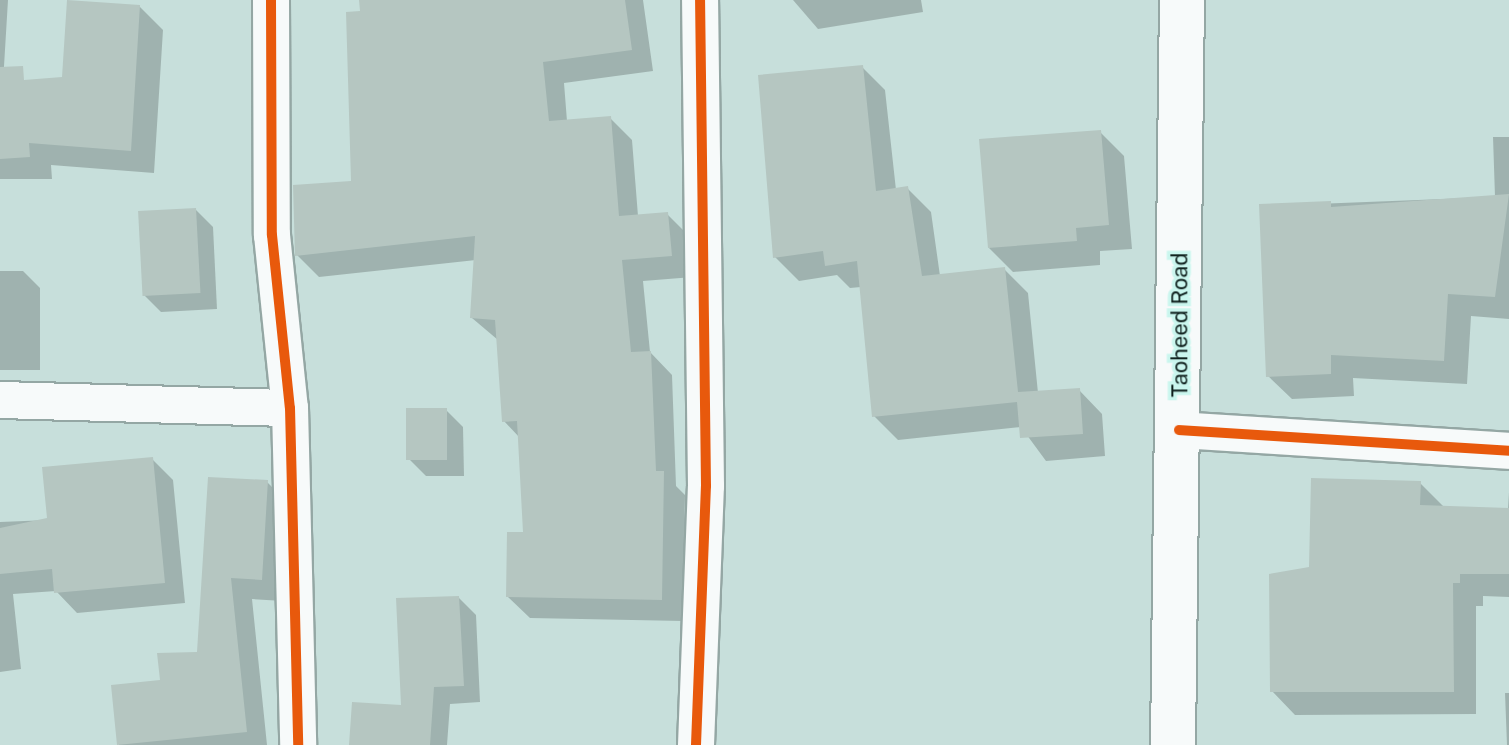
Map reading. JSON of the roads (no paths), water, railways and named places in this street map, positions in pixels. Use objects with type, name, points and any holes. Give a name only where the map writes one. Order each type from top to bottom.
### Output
[{"type":"main road","name":"Taoheed Road","points":[[1173,745],[1182,0]]},
{"type":"street","points":[[271,0],[272,235],[290,408],[298,745]]},
{"type":"street","points":[[696,745],[706,486],[700,0]]},
{"type":"street","points":[[0,400],[290,408]]},
{"type":"street","points":[[1179,430],[1509,451]]}]
